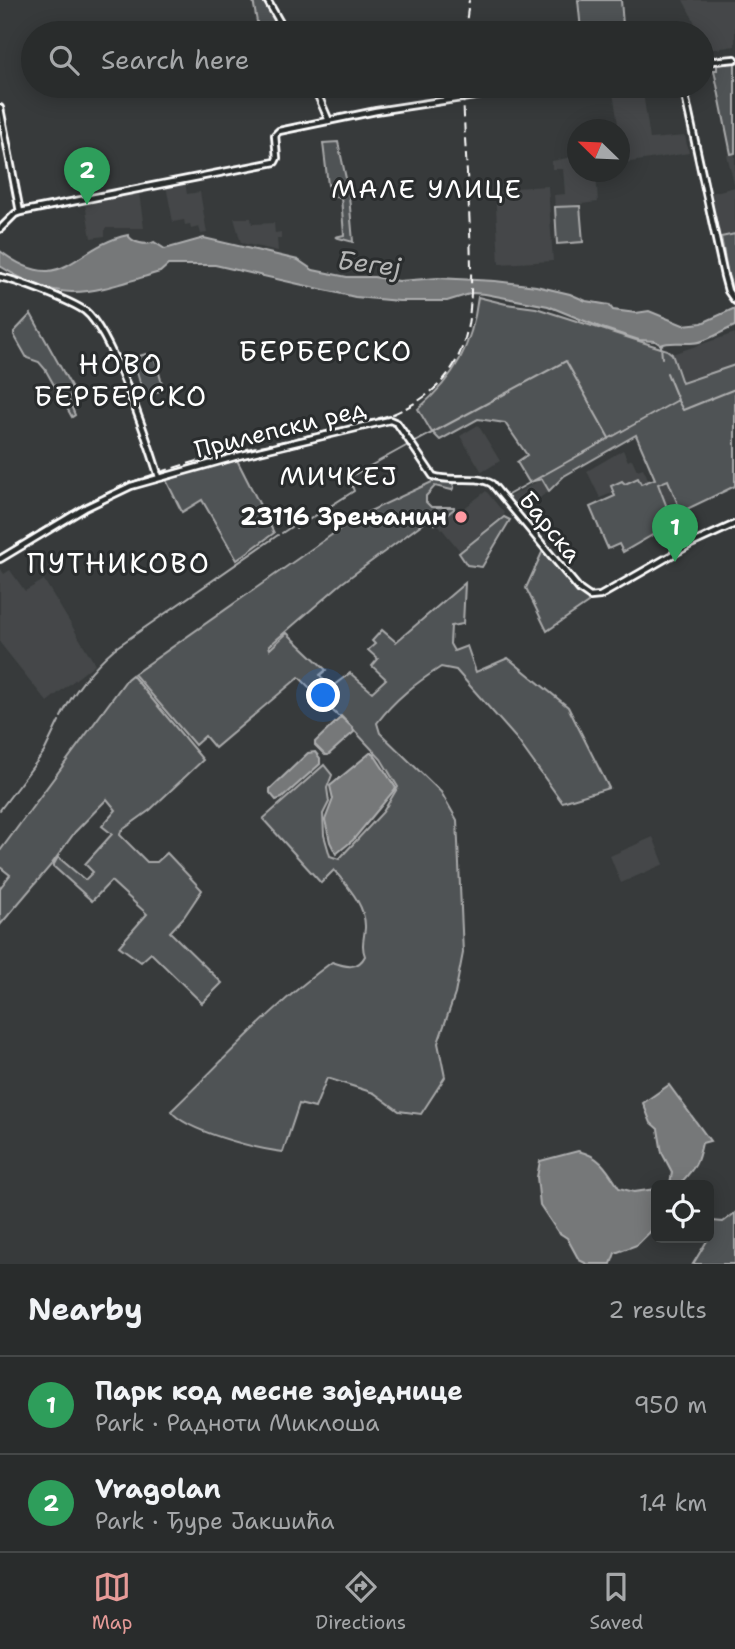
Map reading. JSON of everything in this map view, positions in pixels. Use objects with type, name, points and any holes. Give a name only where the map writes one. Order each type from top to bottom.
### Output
[{"type":"street","points":[[267,0],[279,21]]},
{"type":"street","points":[[714,61],[735,59]]},
{"type":"street","points":[[319,98],[329,121]]},
{"type":"street","points":[[0,229],[20,212],[277,161],[275,134],[281,130],[468,98]]},
{"type":"street","points":[[686,98],[724,276],[728,291],[735,301]]},
{"type":"street","points":[[0,108],[20,212]]},
{"type":"street","points":[[0,277],[73,305],[88,314],[102,333],[129,392],[161,476],[105,497],[0,559]]},
{"type":"street","name":"Прилепски ред","points":[[161,476],[390,420],[396,421],[433,476],[441,479],[482,480]]},
{"type":"street","name":"Барска","points":[[482,480],[492,484],[580,590],[590,597],[600,596],[691,544],[735,524]]},
{"type":"shaded area","points":[[253,0],[265,0],[276,21],[257,21]]},
{"type":"shaded area","points":[[578,0],[621,0],[623,21],[580,21]]},
{"type":"shaded area","points":[[683,0],[735,0],[735,46],[714,49],[714,21],[694,21]]},
{"type":"shaded area","points":[[735,63],[735,153],[731,154],[714,70],[717,70],[717,65]]},
{"type":"shaded area","points":[[614,98],[644,98],[650,139],[685,136],[689,153],[630,162],[630,119],[617,119]]},
{"type":"shaded area","points":[[338,142],[347,183],[328,185],[323,143]]},
{"type":"shaded area","points":[[735,153],[735,187],[727,155]]},
{"type":"shaded area","points":[[567,158],[567,182],[597,182],[598,202],[555,207],[554,195],[565,194],[563,169],[552,169],[552,161]]},
{"type":"shaded area","points":[[185,182],[187,194],[200,192],[207,233],[201,234],[199,227],[191,229],[190,224],[185,225],[184,220],[173,222],[166,186]]},
{"type":"shaded area","points":[[348,184],[353,242],[335,237],[344,235],[341,197],[330,197],[329,186]]},
{"type":"shaded area","points":[[548,186],[553,261],[499,264],[495,189]]},
{"type":"shaded area","points":[[735,187],[735,234],[721,237],[711,193]]},
{"type":"shaded area","points":[[139,193],[144,228],[105,228],[105,236],[91,238],[85,204]]},
{"type":"shaded area","points":[[580,206],[583,242],[557,244],[555,207]]},
{"type":"shaded area","points":[[234,218],[251,218],[252,224],[274,223],[275,233],[281,232],[281,239],[277,239],[278,251],[241,243]]},
{"type":"shaded area","points":[[735,234],[735,294],[728,275],[721,237]]},
{"type":"shaded area","points":[[128,235],[136,242],[154,242],[165,249],[204,238],[298,260],[313,270],[347,277],[399,281],[438,278],[536,286],[609,305],[613,310],[636,313],[649,311],[683,325],[702,323],[735,308],[735,326],[699,342],[661,345],[655,341],[639,340],[602,328],[548,306],[485,294],[473,293],[447,301],[355,297],[215,265],[168,265],[160,272],[96,290],[78,292],[42,287],[0,266],[0,251],[22,265],[39,270],[54,270],[67,266],[109,241]]},
{"type":"shaded area","points":[[478,297],[536,308],[667,350],[672,354],[682,383],[735,365],[735,486],[681,512],[668,480],[658,484],[673,523],[623,552],[619,544],[608,549],[590,507],[615,496],[611,486],[622,481],[625,484],[638,478],[641,484],[655,479],[636,435],[564,476],[549,491],[542,479],[529,482],[517,462],[527,455],[505,423],[478,419],[440,440],[431,431],[418,409],[442,385],[460,359],[471,331]]},
{"type":"shaded area","points":[[31,314],[71,386],[72,394],[68,398],[75,415],[72,417],[45,369],[39,362],[27,358],[14,335]]},
{"type":"shaded area","points":[[735,333],[735,365],[682,383],[672,354]]},
{"type":"shaded area","points":[[146,354],[149,357],[154,355],[163,387],[159,388],[160,391],[144,396],[130,359]]},
{"type":"shaded area","points":[[478,425],[500,461],[482,472],[460,436]]},
{"type":"shaded area","points":[[623,450],[628,461],[632,459],[637,470],[643,468],[649,481],[624,484],[622,481],[610,487],[612,493],[600,498],[587,471]]},
{"type":"shaded area","points":[[237,460],[274,533],[237,560],[202,500],[182,512],[165,478]]},
{"type":"shaded area","points":[[542,479],[549,491],[521,512],[509,497]]},
{"type":"shaded area","points":[[668,480],[694,537],[682,543],[658,484]]},
{"type":"shaded area","points":[[434,481],[452,482],[454,487],[452,490],[435,486],[426,496],[426,502],[431,507],[454,509],[435,524],[430,518],[342,583],[269,646],[270,649],[287,633],[326,670],[320,675],[330,688],[350,673],[372,692],[386,679],[372,666],[378,659],[368,650],[375,644],[372,641],[382,630],[396,642],[465,583],[463,624],[451,626],[450,644],[454,651],[467,646],[476,672],[508,658],[568,707],[609,788],[562,802],[516,738],[456,670],[441,667],[399,699],[377,723],[380,733],[441,792],[457,820],[463,953],[455,994],[438,1043],[445,1077],[421,1114],[399,1111],[374,1093],[327,1078],[315,1108],[299,1104],[283,1152],[222,1138],[191,1125],[171,1111],[269,1015],[310,979],[332,962],[351,966],[359,964],[365,956],[362,911],[350,889],[334,870],[321,883],[263,819],[324,765],[332,775],[327,788],[329,802],[323,814],[324,835],[330,856],[339,859],[383,812],[398,787],[381,759],[341,716],[299,677],[215,748],[205,736],[195,745],[134,674],[357,517]]},
{"type":"shaded area","points":[[486,491],[505,514],[460,551],[437,523],[454,509],[458,513]]},
{"type":"shaded area","points":[[504,517],[510,520],[482,567],[467,565],[459,553]]},
{"type":"shaded area","points":[[544,548],[588,598],[588,603],[547,631],[526,588]]},
{"type":"shaded area","points":[[0,568],[4,574],[10,570],[25,591],[44,580],[95,664],[47,702],[0,643]]},
{"type":"shaded area","points":[[132,675],[203,760],[150,810],[121,831],[120,835],[147,862],[157,862],[167,853],[202,890],[170,932],[222,983],[202,1003],[151,953],[141,962],[119,946],[147,914],[111,881],[92,901],[53,866],[58,857],[85,880],[93,872],[85,864],[112,834],[102,826],[116,810],[107,799],[75,832],[0,925],[0,888],[10,875],[0,867],[0,851]]},
{"type":"shaded area","points":[[341,717],[354,732],[325,755],[315,742]]},
{"type":"shaded area","points":[[315,752],[320,758],[320,764],[282,798],[276,800],[270,789],[308,753]]},
{"type":"shaded area","points":[[373,753],[396,788],[353,840],[336,854],[325,820],[333,799],[330,786]]},
{"type":"shaded area","points":[[653,837],[664,864],[621,883],[610,856]]},
{"type":"shaded area","points":[[669,1085],[710,1141],[702,1143],[695,1166],[684,1180],[671,1180],[672,1172],[662,1153],[658,1129],[651,1123],[643,1103]]},
{"type":"shaded area","points":[[578,1151],[586,1153],[607,1169],[619,1188],[634,1192],[651,1190],[651,1231],[637,1245],[615,1253],[611,1264],[587,1264],[579,1260],[567,1238],[558,1232],[540,1205],[537,1177],[540,1161]]},
{"type":"shaded area","points":[[735,1213],[735,1264],[693,1264],[706,1243],[714,1243],[714,1221],[723,1222]]},
{"type":"waterway","points":[[661,346],[662,358]]},
{"type":"waterway","points":[[415,442],[566,361],[609,438]]},
{"type":"waterway","points":[[506,496],[678,400],[667,373]]},
{"type":"waterway","points":[[678,401],[683,410],[735,389]]},
{"type":"waterway","points":[[282,533],[294,525],[296,528],[354,491],[350,480],[352,476],[408,445]]},
{"type":"waterway","points":[[61,717],[84,680],[114,649],[278,535]]},
{"type":"waterway","points":[[0,810],[44,752],[59,721]]},
{"type":"railway","points":[[466,21],[469,0]]},
{"type":"railway","points":[[0,555],[80,507],[130,483],[194,462],[393,414],[421,399],[442,381],[456,361],[465,339],[471,288],[464,98]]},
{"type":"place","name":"Vragolan","points":[[87,205]]},
{"type":"place","name":"23116 Зрењанин","points":[[461,517]]},
{"type":"place","name":"Парк код месне заједнице","points":[[675,562]]},
{"type":"district","name":"МАЛЕ УЛИЦЕ","points":[[427,188]]},
{"type":"district","name":"БЕРБЕРСКО","points":[[326,351]]},
{"type":"district","name":"НОВО БЕРБЕРСКО","points":[[121,380]]},
{"type":"district","name":"МИЧКЕЈ","points":[[339,475]]},
{"type":"district","name":"ПУТНИКОВО","points":[[119,563]]},
{"type":"water label","name":"Бегеј","points":[[369,263]]}]
